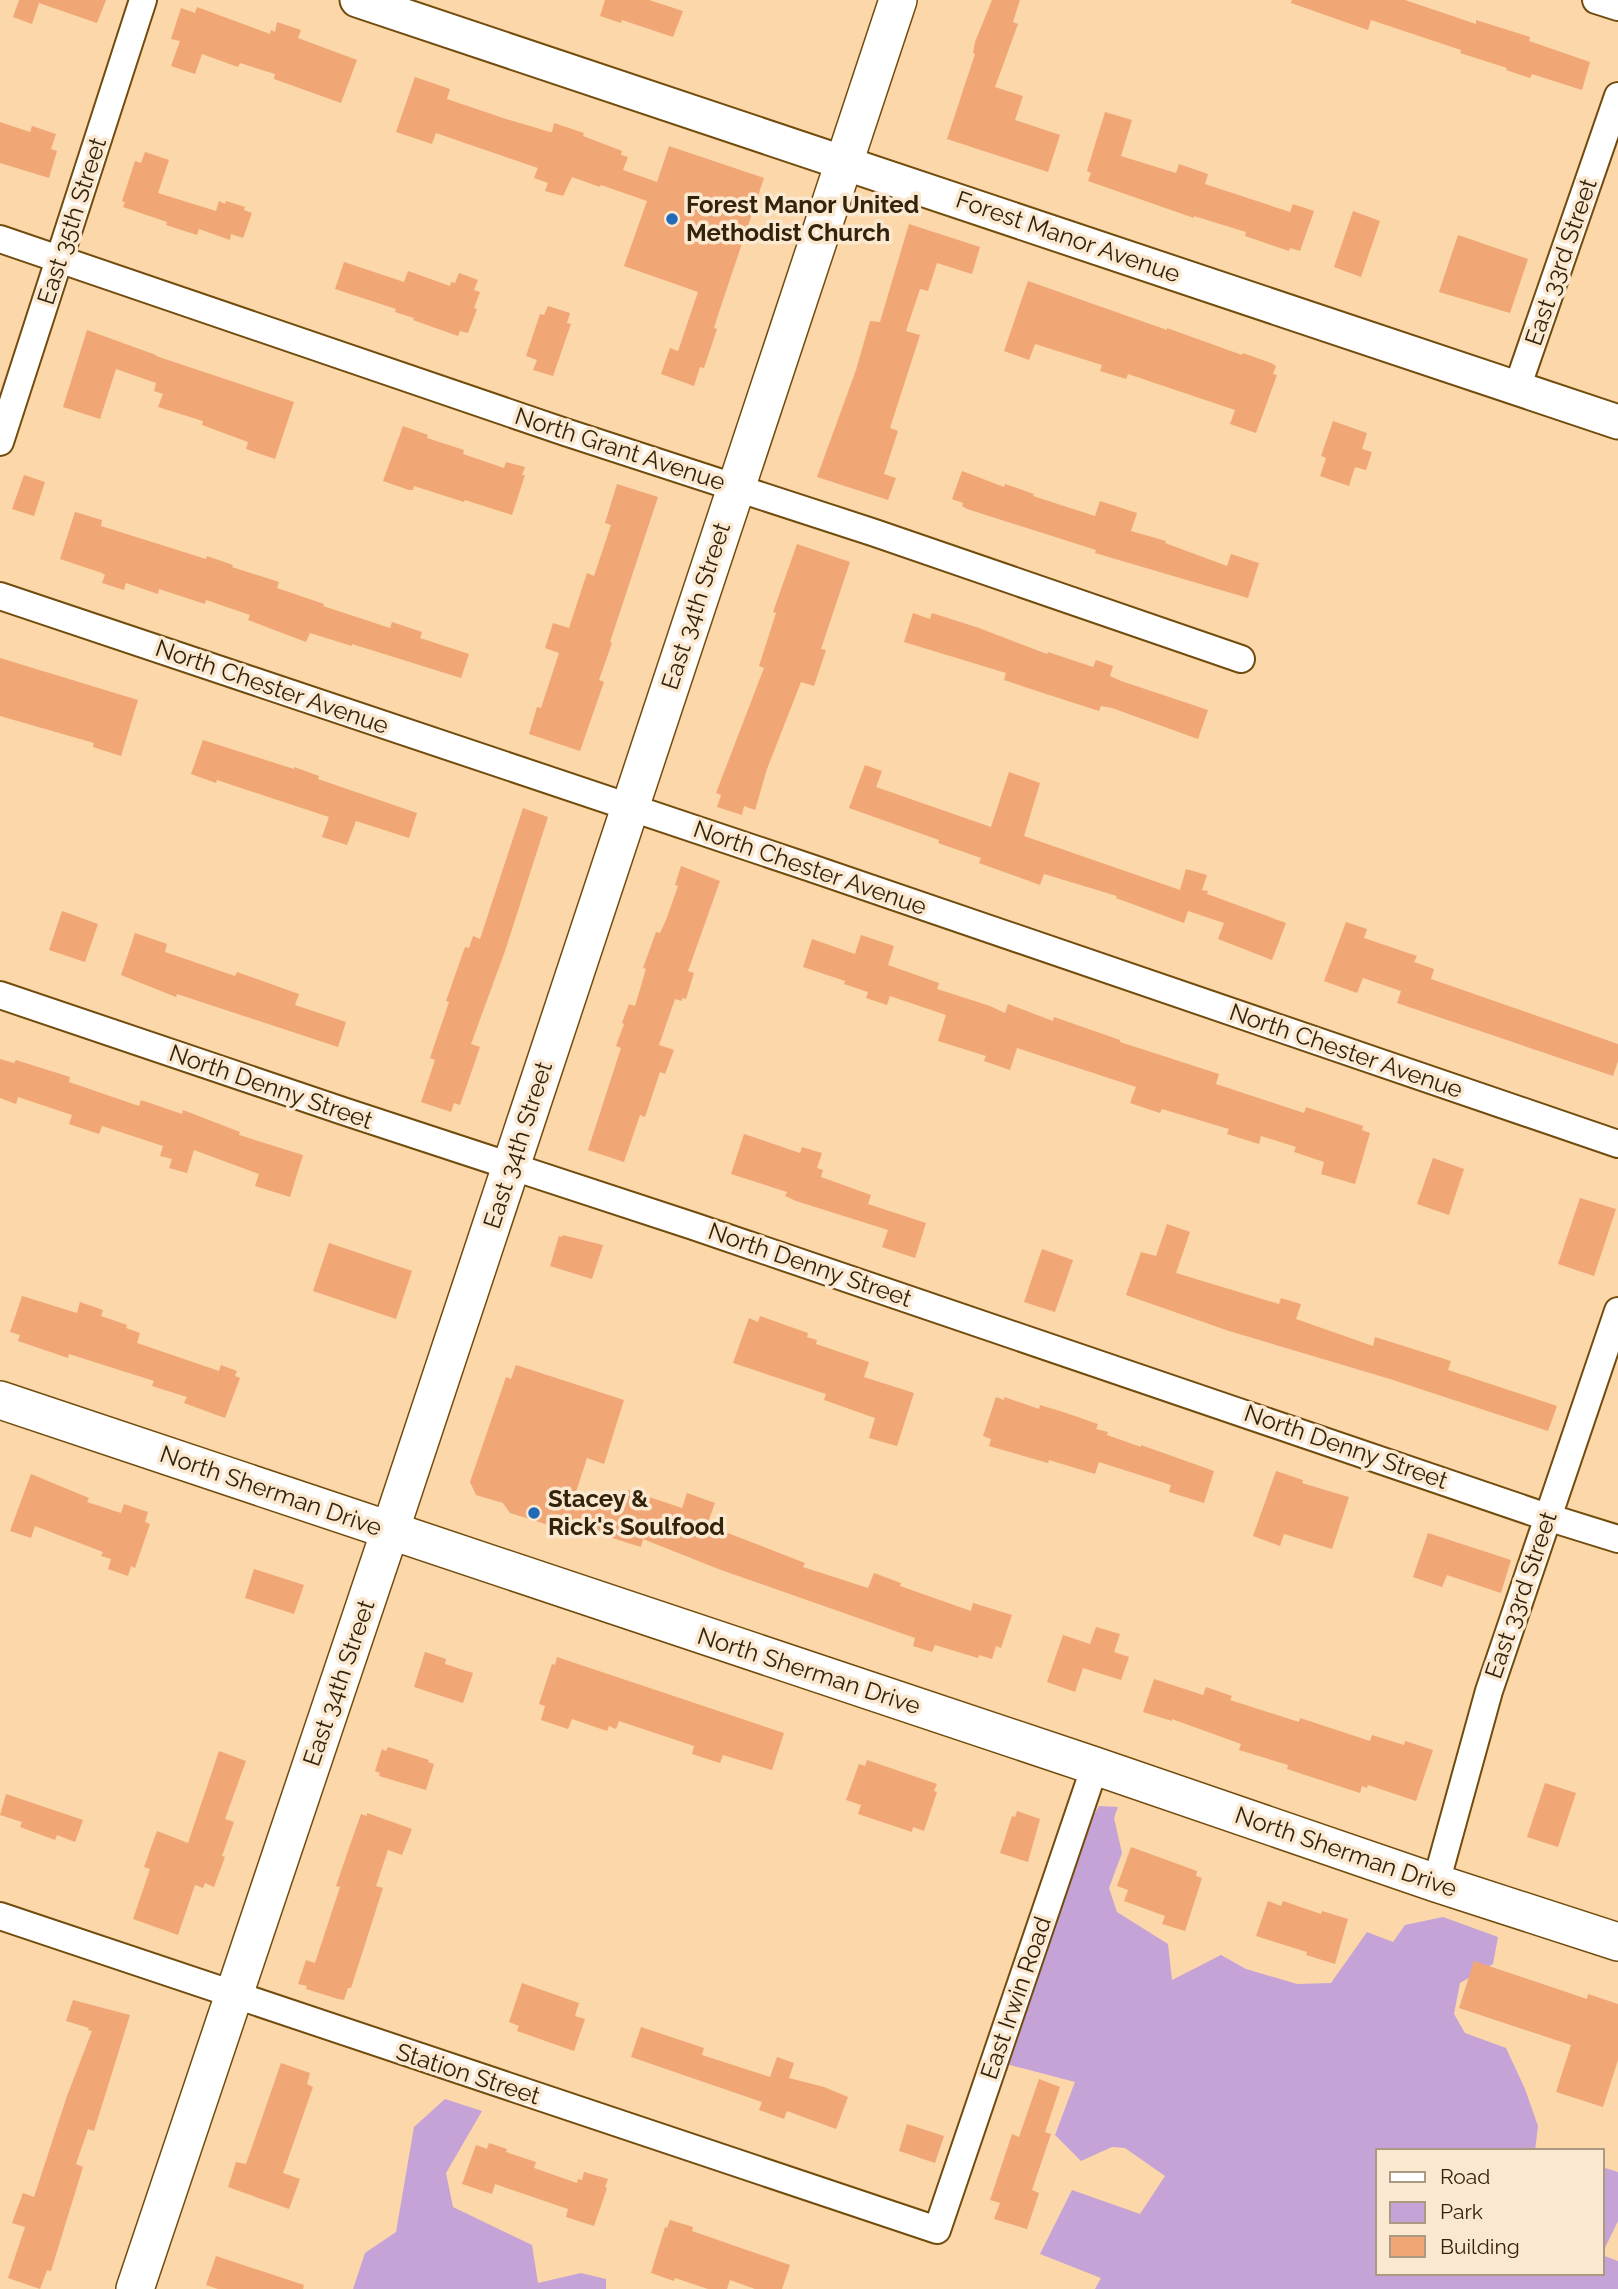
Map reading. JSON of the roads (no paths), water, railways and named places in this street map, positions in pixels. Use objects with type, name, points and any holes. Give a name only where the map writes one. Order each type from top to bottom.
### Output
[{"type":"main road","name":"East 34th Street","points":[[135,2289],[390,1531],[898,0]]},
{"type":"main road","name":"North Sherman Drive","points":[[0,1400],[1095,1766],[1436,1883],[1618,1941]]},
{"type":"street","name":"East 35th Street","points":[[0,442],[143,0]]},
{"type":"street","name":"Forest Manor Avenue","points":[[357,0],[1618,422]]},
{"type":"street","points":[[1596,0],[1618,7]]},
{"type":"street","name":"East 33rd Street","points":[[1517,388],[1618,96]]},
{"type":"street","name":"North Grant Avenue","points":[[0,239],[1241,659]]},
{"type":"street","name":"North Chester Avenue","points":[[0,596],[1618,1143]]},
{"type":"street","name":"North Denny Street","points":[[0,995],[1618,1539]]},
{"type":"street","name":"East 33rd Street","points":[[1436,1883],[1489,1692],[1618,1311]]},
{"type":"street","name":"East Irwin Road","points":[[937,2230],[1095,1766]]},
{"type":"street","name":"Station Street","points":[[0,1916],[937,2230]]},
{"type":"place","name":"Forest Manor United Methodist Church","points":[[672,219]]},
{"type":"place","name":"Stacey & Rick's Soulfood","points":[[534,1513]]}]
